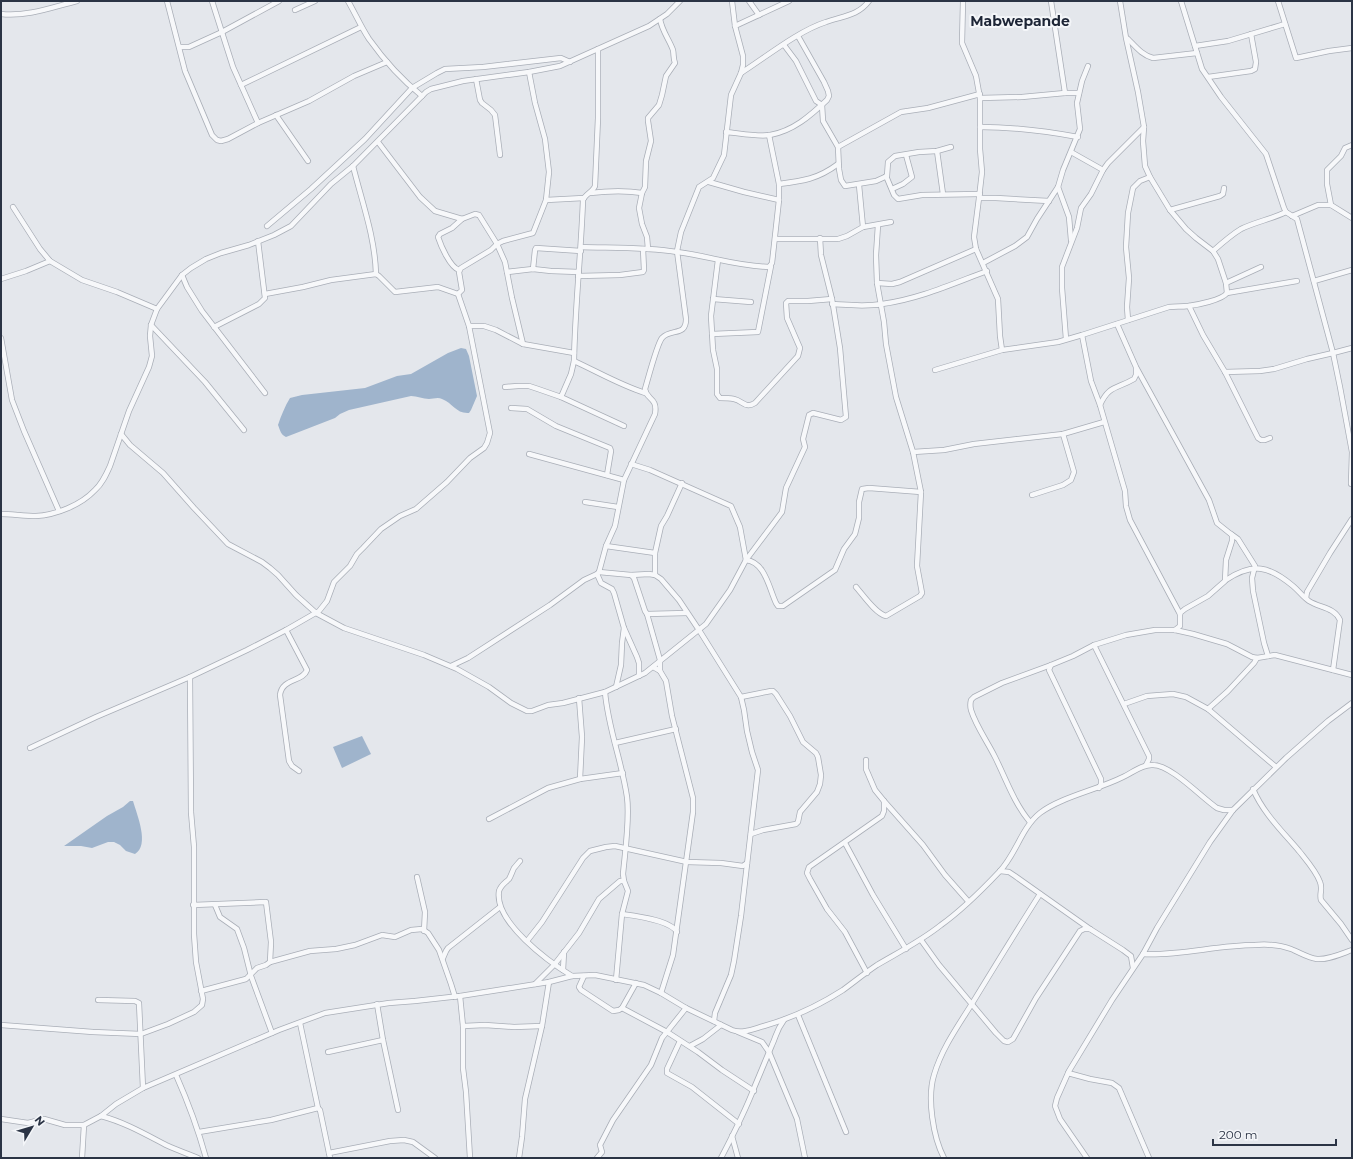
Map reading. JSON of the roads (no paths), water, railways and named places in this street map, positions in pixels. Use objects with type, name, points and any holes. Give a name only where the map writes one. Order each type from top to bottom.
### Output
[{"type":"street","points":[[1,14],[10,16],[28,13],[77,1]]},
{"type":"street","points":[[167,1],[188,79],[214,138],[220,141],[228,139],[258,123],[309,101],[348,79],[387,62]]},
{"type":"street","points":[[212,1],[232,67],[258,123]]},
{"type":"street","points":[[295,10],[315,1]]},
{"type":"street","points":[[348,1],[369,39],[387,62],[412,88],[422,96]]},
{"type":"street","points":[[1,514],[36,516],[59,511],[80,501],[97,489],[110,466],[129,411],[149,366],[152,356],[150,336],[151,325],[157,309],[182,275],[191,268],[206,259],[221,253],[236,250],[291,226],[332,184],[353,166],[422,96],[431,89],[451,83],[560,66],[649,26],[660,19],[680,1]]},
{"type":"street","points":[[709,182],[716,173],[724,155],[731,95],[743,65],[743,56],[735,26],[732,1]]},
{"type":"street","points":[[749,1],[759,15]]},
{"type":"street","points":[[735,26],[789,1]]},
{"type":"street","points":[[741,73],[810,28],[854,14],[861,10],[869,1]]},
{"type":"street","points":[[963,1],[962,43],[976,76],[980,96],[980,149],[982,172],[974,237],[976,249],[987,271],[998,299],[1002,350]]},
{"type":"street","points":[[1052,1],[1065,93]]},
{"type":"street","points":[[1120,1],[1126,38],[1135,72],[1144,127],[1143,142],[1145,166],[1170,210],[1196,238],[1213,251],[1218,259],[1226,283],[1227,293]]},
{"type":"street","points":[[1181,1],[1202,69],[1221,97],[1266,154],[1286,212],[1297,219],[1333,353],[1349,421],[1352,452],[1351,484]]},
{"type":"street","points":[[1278,1],[1296,58],[1352,48]]},
{"type":"street","points":[[180,47],[189,47],[222,32],[275,2]]},
{"type":"street","points":[[507,272],[533,269],[578,274],[620,275],[643,272],[647,236],[642,224],[639,208],[642,193],[645,187],[646,161],[651,141],[648,118],[659,105],[666,76],[675,63],[673,59],[673,50],[661,25],[660,19]]},
{"type":"street","points":[[1195,46],[1228,41],[1285,24]]},
{"type":"street","points":[[241,85],[361,27]]},
{"type":"street","points":[[1208,78],[1251,71],[1255,68],[1257,65],[1250,34]]},
{"type":"street","points":[[726,132],[769,135],[795,127],[822,105],[829,96],[828,91],[798,36]]},
{"type":"street","points":[[1126,38],[1141,52],[1153,58],[1197,53]]},
{"type":"street","points":[[784,45],[796,61],[816,101],[822,105]]},
{"type":"street","points":[[546,200],[584,198],[596,186],[598,50]]},
{"type":"street","points":[[267,226],[365,139],[412,88],[437,73],[445,69],[482,67],[561,58],[570,62]]},
{"type":"street","points":[[983,263],[1015,246],[1027,237],[1058,187],[1063,170],[1078,137],[1080,129],[1077,103],[1078,93],[1088,66]]},
{"type":"street","points":[[459,270],[503,241],[533,233],[546,200],[549,172],[545,139],[535,103],[529,72]]},
{"type":"street","points":[[476,79],[480,100],[495,115],[500,154]]},
{"type":"street","points":[[838,146],[901,112],[928,108],[980,96],[1022,96],[1078,93]]},
{"type":"street","points":[[822,105],[823,121],[838,146],[838,164],[842,184],[845,186],[858,185],[876,181],[886,176]]},
{"type":"street","points":[[276,116],[308,161]]},
{"type":"street","points":[[980,127],[1016,128],[1078,137]]},
{"type":"street","points":[[1066,339],[1061,276],[1062,267],[1077,228],[1081,208],[1094,188],[1103,170],[1144,127]]},
{"type":"street","points":[[712,334],[758,332],[772,263],[779,200],[779,184],[769,135]]},
{"type":"street","points":[[378,142],[404,177],[428,205],[435,211],[462,219]]},
{"type":"street","points":[[1331,205],[1327,184],[1327,170],[1341,156],[1346,148],[1352,145]]},
{"type":"street","points":[[951,147],[937,151],[895,156],[890,160],[886,176],[894,196],[898,199],[922,195],[943,194],[1049,201]]},
{"type":"street","points":[[937,151],[943,194]]},
{"type":"street","points":[[1071,152],[1103,170]]},
{"type":"street","points":[[892,189],[903,184],[912,177],[906,155]]},
{"type":"street","points":[[779,184],[809,179],[838,164]]},
{"type":"street","points":[[353,166],[371,232],[375,254],[376,274]]},
{"type":"street","points":[[1128,320],[1127,307],[1129,278],[1126,247],[1128,213],[1133,188],[1140,181],[1150,177]]},
{"type":"street","points":[[645,393],[660,341],[666,335],[681,330],[686,325],[677,251],[681,232],[698,190],[702,184],[709,182],[779,200]]},
{"type":"street","points":[[858,185],[863,227]]},
{"type":"street","points":[[1058,187],[1069,217],[1071,242]]},
{"type":"street","points":[[1170,210],[1221,195],[1224,188]]},
{"type":"street","points":[[590,193],[630,191],[642,193]]},
{"type":"street","points":[[561,397],[572,374],[574,361],[578,274],[584,198]]},
{"type":"street","points":[[1292,216],[1318,205],[1331,205],[1352,218]]},
{"type":"street","points":[[13,207],[40,249],[50,261],[82,280],[117,292],[157,309]]},
{"type":"street","points":[[1213,251],[1234,234],[1243,229],[1286,212]]},
{"type":"street","points":[[458,294],[462,290],[459,270],[451,263],[438,237],[462,219],[477,214],[497,244],[505,262],[523,344]]},
{"type":"street","points":[[775,239],[838,239],[863,227],[891,222]]},
{"type":"street","points":[[856,587],[876,610],[882,615],[886,616],[920,596],[922,591],[918,575],[917,559],[920,492],[913,452],[896,397],[886,344],[876,255],[878,225]]},
{"type":"street","points":[[121,434],[130,444],[163,473],[228,544],[262,562],[278,575],[296,595],[316,613],[344,628],[424,655],[451,666],[477,679],[511,703],[526,711],[532,711],[548,705],[605,692],[639,676],[653,667],[706,624],[730,590],[746,560],[782,512],[786,488],[805,447],[803,439],[809,415],[813,413],[841,420],[846,418],[840,348],[820,238]]},
{"type":"street","points":[[214,327],[230,320],[263,301],[265,298],[258,241]]},
{"type":"street","points":[[533,269],[536,248],[646,249],[677,251],[742,265],[771,266]]},
{"type":"street","points":[[878,283],[892,284],[900,282],[976,249]]},
{"type":"street","points":[[718,260],[711,316],[713,350],[717,370],[717,397],[734,399],[748,406],[755,403],[793,363],[800,352],[797,340],[787,318],[786,303],[788,301],[832,302],[864,306],[882,304],[932,293],[987,271]]},
{"type":"street","points":[[1,279],[50,261]]},
{"type":"street","points":[[1226,283],[1261,267]]},
{"type":"street","points":[[1314,281],[1352,270]]},
{"type":"street","points":[[265,294],[331,280],[376,274],[380,276],[395,292],[438,287],[458,294]]},
{"type":"street","points":[[182,275],[187,287],[214,327],[265,393]]},
{"type":"street","points":[[935,370],[1002,350],[1046,344],[1082,335],[1169,307],[1189,306],[1222,298],[1227,293],[1297,281]]},
{"type":"street","points":[[30,748],[96,717],[190,677],[286,630],[316,613],[327,601],[334,582],[350,566],[357,554],[373,538],[396,518],[416,509],[447,482],[470,458],[484,448],[490,433],[470,326],[458,294]]},
{"type":"street","points":[[713,299],[751,302]]},
{"type":"street","points":[[1189,306],[1203,335],[1225,372],[1258,438],[1261,440],[1270,438]]},
{"type":"street","points":[[1117,324],[1136,367],[1209,500],[1217,523],[1238,539],[1253,561],[1255,566],[1252,578],[1253,590],[1264,644],[1268,656]]},
{"type":"street","points":[[151,325],[205,382],[244,430]]},
{"type":"street","points":[[470,326],[484,326],[496,330],[523,344],[574,353]]},
{"type":"street","points":[[1082,335],[1091,381],[1100,405],[1125,491],[1126,506],[1130,520],[1180,614],[1180,626],[1175,630]]},
{"type":"street","points":[[1,338],[12,400],[59,511]]},
{"type":"street","points":[[1225,372],[1260,371],[1352,348]]},
{"type":"street","points":[[574,361],[609,379],[645,393],[655,403],[655,414],[624,480],[615,526],[606,546],[598,573],[601,583],[612,589],[614,593],[624,628],[637,657],[639,676]]},
{"type":"street","points":[[1100,405],[1108,391],[1134,379],[1136,375],[1136,367]]},
{"type":"street","points":[[505,387],[529,386],[538,388],[624,426]]},
{"type":"street","points":[[511,408],[527,409],[556,426],[610,448],[611,451],[607,475]]},
{"type":"street","points":[[913,452],[944,450],[1063,434],[1104,422]]},
{"type":"street","points":[[1032,495],[1064,484],[1071,480],[1074,472],[1063,434]]},
{"type":"street","points":[[529,454],[624,480]]},
{"type":"street","points":[[631,464],[682,483],[731,506],[740,527],[746,560]]},
{"type":"street","points":[[655,575],[655,553],[661,526],[682,483]]},
{"type":"street","points":[[746,560],[752,561],[761,568],[776,603],[778,606],[783,606],[835,570],[844,549],[855,534],[859,518],[862,490],[869,488],[920,492]]},
{"type":"street","points":[[585,502],[618,507]]},
{"type":"street","points":[[1306,598],[1322,566],[1352,519]]},
{"type":"street","points":[[1226,580],[1226,560],[1232,542],[1231,534]]},
{"type":"street","points":[[606,546],[655,553]]},
{"type":"street","points":[[1180,614],[1185,609],[1208,596],[1236,573],[1255,568],[1274,572],[1294,586],[1310,601],[1332,610],[1339,618],[1333,670]]},
{"type":"street","points":[[451,666],[468,658],[550,605],[584,580],[598,573],[655,575],[669,588],[699,630],[741,697],[747,731],[758,770],[734,962],[731,976],[715,1013],[714,1021]]},
{"type":"street","points":[[631,575],[634,578],[647,614],[660,660],[660,671]]},
{"type":"street","points":[[647,614],[687,613]]},
{"type":"street","points":[[616,687],[621,665],[624,628]]},
{"type":"street","points":[[286,630],[307,670],[304,675],[285,685],[280,690],[289,761],[292,766],[299,771]]},
{"type":"street","points":[[1030,822],[1024,815],[1010,788],[976,721],[970,704],[974,697],[1002,683],[1052,665],[1094,644],[1139,632],[1155,630],[1175,630],[1211,638],[1227,644],[1252,657],[1257,658],[1275,656],[1352,675]]},
{"type":"street","points":[[1094,644],[1149,756],[1146,765]]},
{"type":"street","points":[[1208,709],[1228,691],[1257,658]]},
{"type":"street","points":[[1052,665],[1049,670],[1101,779],[1099,788]]},
{"type":"street","points":[[653,667],[660,671],[666,681],[672,716],[693,798],[693,812],[687,862],[674,955],[661,993]]},
{"type":"street","points":[[1,1024],[93,1032],[141,1034],[168,1024],[199,1008],[202,1004],[202,991],[196,962],[193,905],[194,846],[191,812],[190,677]]},
{"type":"street","points":[[741,697],[773,691],[790,716],[803,742],[816,753],[821,775],[817,792],[800,812],[798,822],[796,824],[763,830],[751,834]]},
{"type":"street","points":[[605,692],[607,707],[623,773],[628,811],[623,874],[628,891],[622,914],[616,980]]},
{"type":"street","points":[[1124,704],[1147,696],[1173,694],[1186,697],[1208,709],[1276,767]]},
{"type":"street","points":[[578,698],[582,738],[580,779]]},
{"type":"street","points":[[1087,1158],[1060,1119],[1055,1106],[1056,1098],[1068,1073],[1112,1000],[1142,955],[1210,842],[1233,810],[1276,767],[1328,721],[1352,703]]},
{"type":"street","points":[[615,743],[676,729]]},
{"type":"street","points":[[866,760],[866,769],[875,790],[923,845],[945,875],[968,901]]},
{"type":"street","points":[[736,1032],[785,1020],[798,1015],[822,1002],[877,965],[921,940],[942,925],[1000,871],[1014,852],[1030,822],[1047,808],[1099,788],[1146,765],[1154,764],[1181,778],[1217,808],[1233,810]]},
{"type":"street","points":[[488,819],[548,788],[580,779],[623,773]]},
{"type":"street","points":[[1253,789],[1262,806],[1313,868],[1322,887],[1321,900],[1352,940]]},
{"type":"street","points":[[867,972],[845,932],[827,909],[807,873],[809,867],[882,816],[884,801]]},
{"type":"street","points":[[845,843],[873,895],[906,949]]},
{"type":"street","points":[[527,941],[542,922],[582,858],[590,851],[598,848],[615,846],[687,862],[721,863],[743,866],[747,863]]},
{"type":"street","points":[[520,861],[510,878],[500,887],[500,907],[511,924],[527,941],[546,959],[572,976]]},
{"type":"street","points":[[1006,864],[1008,872]]},
{"type":"street","points":[[1000,871],[1008,872],[1131,956],[1169,954],[1235,946],[1269,945],[1289,949],[1318,959],[1324,959],[1352,950]]},
{"type":"street","points":[[417,877],[424,912],[424,931]]},
{"type":"street","points":[[535,984],[554,965],[579,934],[599,899],[620,881],[624,881]]},
{"type":"street","points":[[944,1158],[937,1139],[932,1112],[931,1097],[934,1076],[950,1038],[1040,894]]},
{"type":"street","points":[[193,905],[266,902],[271,942],[270,962]]},
{"type":"street","points":[[215,905],[220,917],[237,929],[244,948],[251,976],[272,1033]]},
{"type":"street","points":[[443,958],[448,948],[500,907]]},
{"type":"street","points":[[622,914],[668,924],[675,928],[677,932]]},
{"type":"street","points":[[202,991],[246,979],[251,976],[257,968],[270,962],[310,951],[336,949],[355,945],[382,935],[395,937],[411,930],[422,929],[433,940],[443,958],[457,996],[460,1009],[463,1026],[463,1068],[470,1158]]},
{"type":"street","points":[[921,940],[939,965],[1004,1042],[1008,1042],[1080,931],[1090,929]]},
{"type":"street","points":[[563,970],[564,952]]},
{"type":"street","points":[[1131,956],[1133,968]]},
{"type":"street","points":[[1,1119],[28,1123],[44,1119],[65,1125],[84,1125],[143,1088],[272,1033],[325,1013],[377,1004],[457,996],[548,982],[572,976],[595,975],[644,985],[721,1025],[762,1042],[769,1052],[798,1119],[805,1158]]},
{"type":"street","points":[[584,976],[579,987],[581,990],[613,1011],[622,1008],[636,983]]},
{"type":"street","points":[[519,1158],[525,1099],[542,1026],[548,982]]},
{"type":"street","points":[[98,1000],[138,1002],[143,1088]]},
{"type":"street","points":[[377,1004],[398,1110]]},
{"type":"street","points":[[622,1008],[690,1046],[722,1070],[754,1091]]},
{"type":"street","points":[[597,1158],[602,1152],[600,1145],[608,1128],[652,1065],[662,1038],[686,1008]]},
{"type":"street","points":[[798,1015],[846,1132]]},
{"type":"street","points":[[721,1158],[754,1091],[777,1031],[785,1020]]},
{"type":"street","points":[[300,1023],[330,1158]]},
{"type":"street","points":[[690,1046],[703,1039],[721,1025]]},
{"type":"street","points":[[463,1026],[542,1026]]},
{"type":"street","points":[[328,1052],[383,1040]]},
{"type":"street","points":[[680,1041],[666,1069],[667,1073],[692,1087],[739,1124]]},
{"type":"street","points":[[1068,1073],[1090,1080],[1112,1083],[1119,1088],[1149,1158]]},
{"type":"street","points":[[176,1075],[190,1107],[206,1158]]},
{"type":"street","points":[[199,1132],[271,1120],[318,1108]]},
{"type":"street","points":[[100,1116],[133,1127],[168,1146],[198,1158]]},
{"type":"street","points":[[82,1158],[84,1125]]},
{"type":"street","points":[[732,1136],[738,1158]]},
{"type":"street","points":[[329,1152],[390,1141],[404,1140],[413,1142],[435,1158]]},
{"type":"water","points":[[461,348],[466,349],[469,356],[477,396],[469,413],[461,412],[440,398],[427,399],[411,396],[349,410],[335,418],[286,437],[280,430],[278,425],[290,398],[302,395],[365,388],[397,376],[411,374],[448,353]]},
{"type":"water","points":[[362,736],[371,754],[342,768],[333,747]]},
{"type":"water","points":[[130,801],[133,801],[142,837],[142,844],[135,854],[126,851],[114,842],[108,842],[92,848],[81,846],[64,846],[107,816],[123,807]]},
{"type":"district","name":"Mabwepande","points":[[1020,21]]}]
